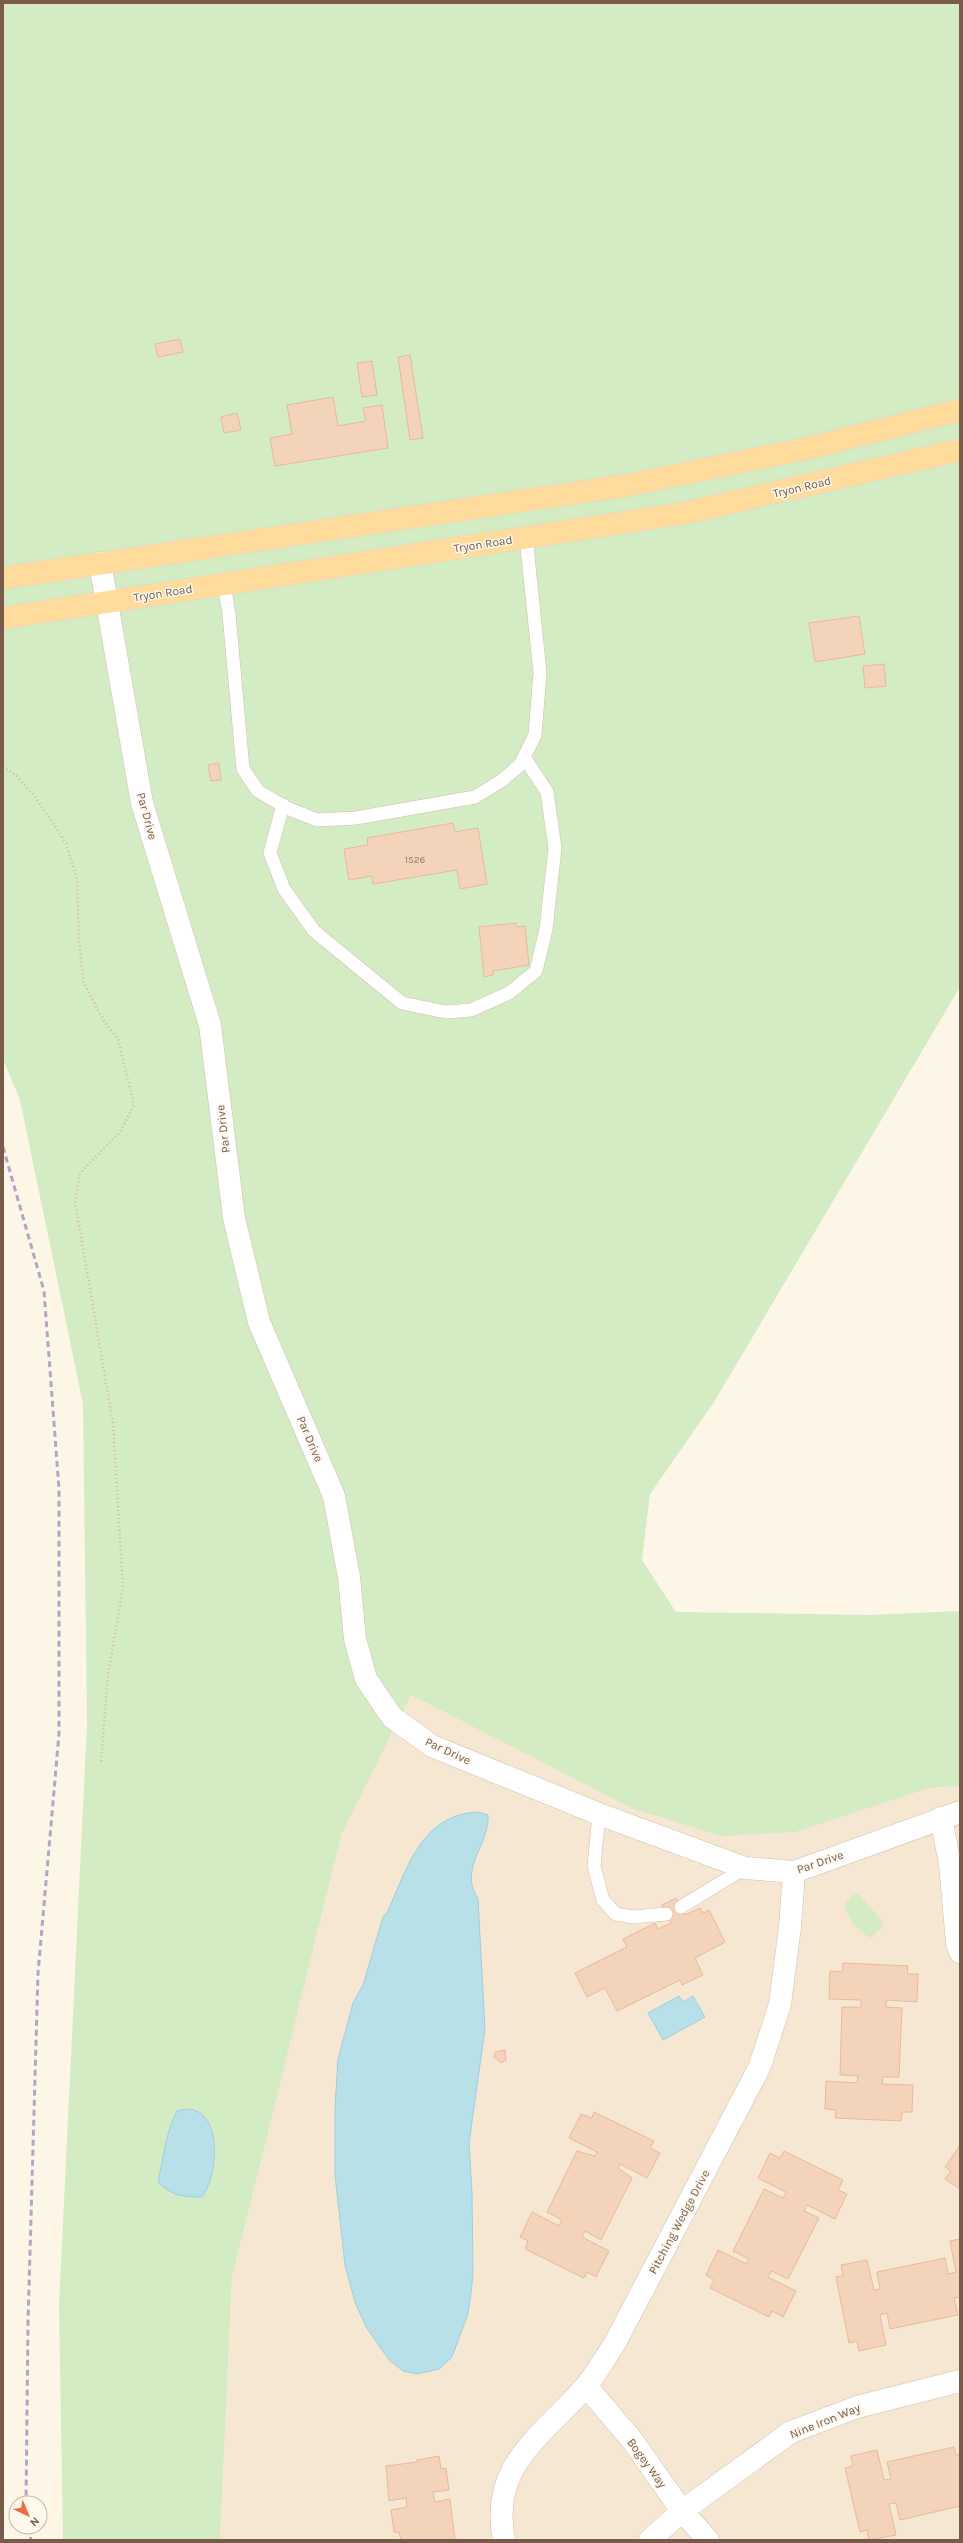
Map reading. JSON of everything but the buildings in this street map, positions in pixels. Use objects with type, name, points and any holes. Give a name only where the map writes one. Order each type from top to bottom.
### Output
[{"type":"main road","points":[[3,578],[629,485],[808,448],[960,410]]},
{"type":"main road","name":"Tryon Road","points":[[3,618],[685,513],[960,450]]},
{"type":"street","name":"Par Drive","points":[[100,563],[142,803],[210,1025],[234,1218],[259,1322],[334,1496],[349,1577],[354,1639],[366,1679],[392,1717],[432,1746],[599,1814],[745,1868],[794,1872],[951,1815]]},
{"type":"street","points":[[951,1815],[950,1864],[957,1943],[960,1952]]},
{"type":"street","name":"Pitching Wedge Drive","points":[[504,2540],[501,2525],[503,2488],[524,2449],[586,2386],[615,2343],[760,2066],[780,2004],[790,1927],[794,1872]]},
{"type":"street","name":"Nine Iron Way","points":[[650,2540],[682,2511],[791,2432],[857,2407],[960,2381]]},
{"type":"street","name":"Bogey Way","points":[[586,2386],[632,2440],[682,2511],[708,2540]]},
{"type":"lane","points":[[224,584],[229,614],[243,769],[258,791],[283,806],[317,820],[348,818],[475,797],[506,777],[520,765],[536,735],[540,672],[526,537]]},
{"type":"lane","points":[[283,806],[270,853],[284,889],[314,931],[402,1003],[446,1012],[471,1010],[509,993],[536,971],[546,929],[554,841],[547,792],[524,757]]},
{"type":"lane","points":[[599,1814],[594,1866],[603,1900],[616,1914],[633,1917],[666,1914]]},
{"type":"lane","points":[[681,1907],[745,1868]]},
{"type":"path","points":[[3,767],[17,776],[35,798],[66,843],[77,879],[79,941],[84,984],[104,1021],[118,1039],[134,1105],[120,1132],[80,1173],[74,1201],[113,1424],[123,1589],[108,1674],[100,1763]]},
{"type":"shaded area","points":[[411,1695],[631,1808],[960,1786],[960,2540],[220,2540],[232,2278],[342,1833]]},
{"type":"green space","points":[[3,3],[960,3],[960,987],[714,1402],[650,1494],[642,1560],[676,1612],[870,1615],[960,1611],[960,1786],[929,1788],[795,1832],[721,1836],[631,1808],[411,1695],[342,1833],[232,2278],[220,2540],[63,2540],[59,2305],[87,1724],[83,1404],[20,1100],[3,1059]]},
{"type":"green space","points":[[858,1894],[880,1918],[883,1927],[870,1938],[850,1919],[846,1909],[845,1904],[853,1895]]},
{"type":"water","points":[[478,1812],[488,1815],[488,1824],[475,1859],[471,1876],[472,1887],[478,1899],[485,2029],[469,2143],[472,2192],[473,2273],[471,2294],[468,2314],[452,2357],[439,2369],[417,2374],[403,2371],[389,2360],[366,2327],[355,2302],[345,2265],[335,2175],[335,2107],[338,2059],[353,2003],[363,1985],[383,1917],[388,1911],[410,1861],[419,1846],[430,1833],[443,1822],[459,1815]]},
{"type":"water","points":[[679,1996],[683,2002],[693,1996],[705,2017],[663,2040],[648,2013]]},
{"type":"water","points":[[186,2109],[198,2112],[207,2120],[212,2131],[214,2160],[212,2174],[202,2197],[178,2195],[163,2187],[158,2182],[167,2137],[173,2120],[177,2111]]},
{"type":"railway","points":[[3,1147],[44,1291],[59,1489],[59,1734],[38,1973],[28,2322],[26,2495]]},
{"type":"railway","points":[[30,2535],[31,2540]]}]
